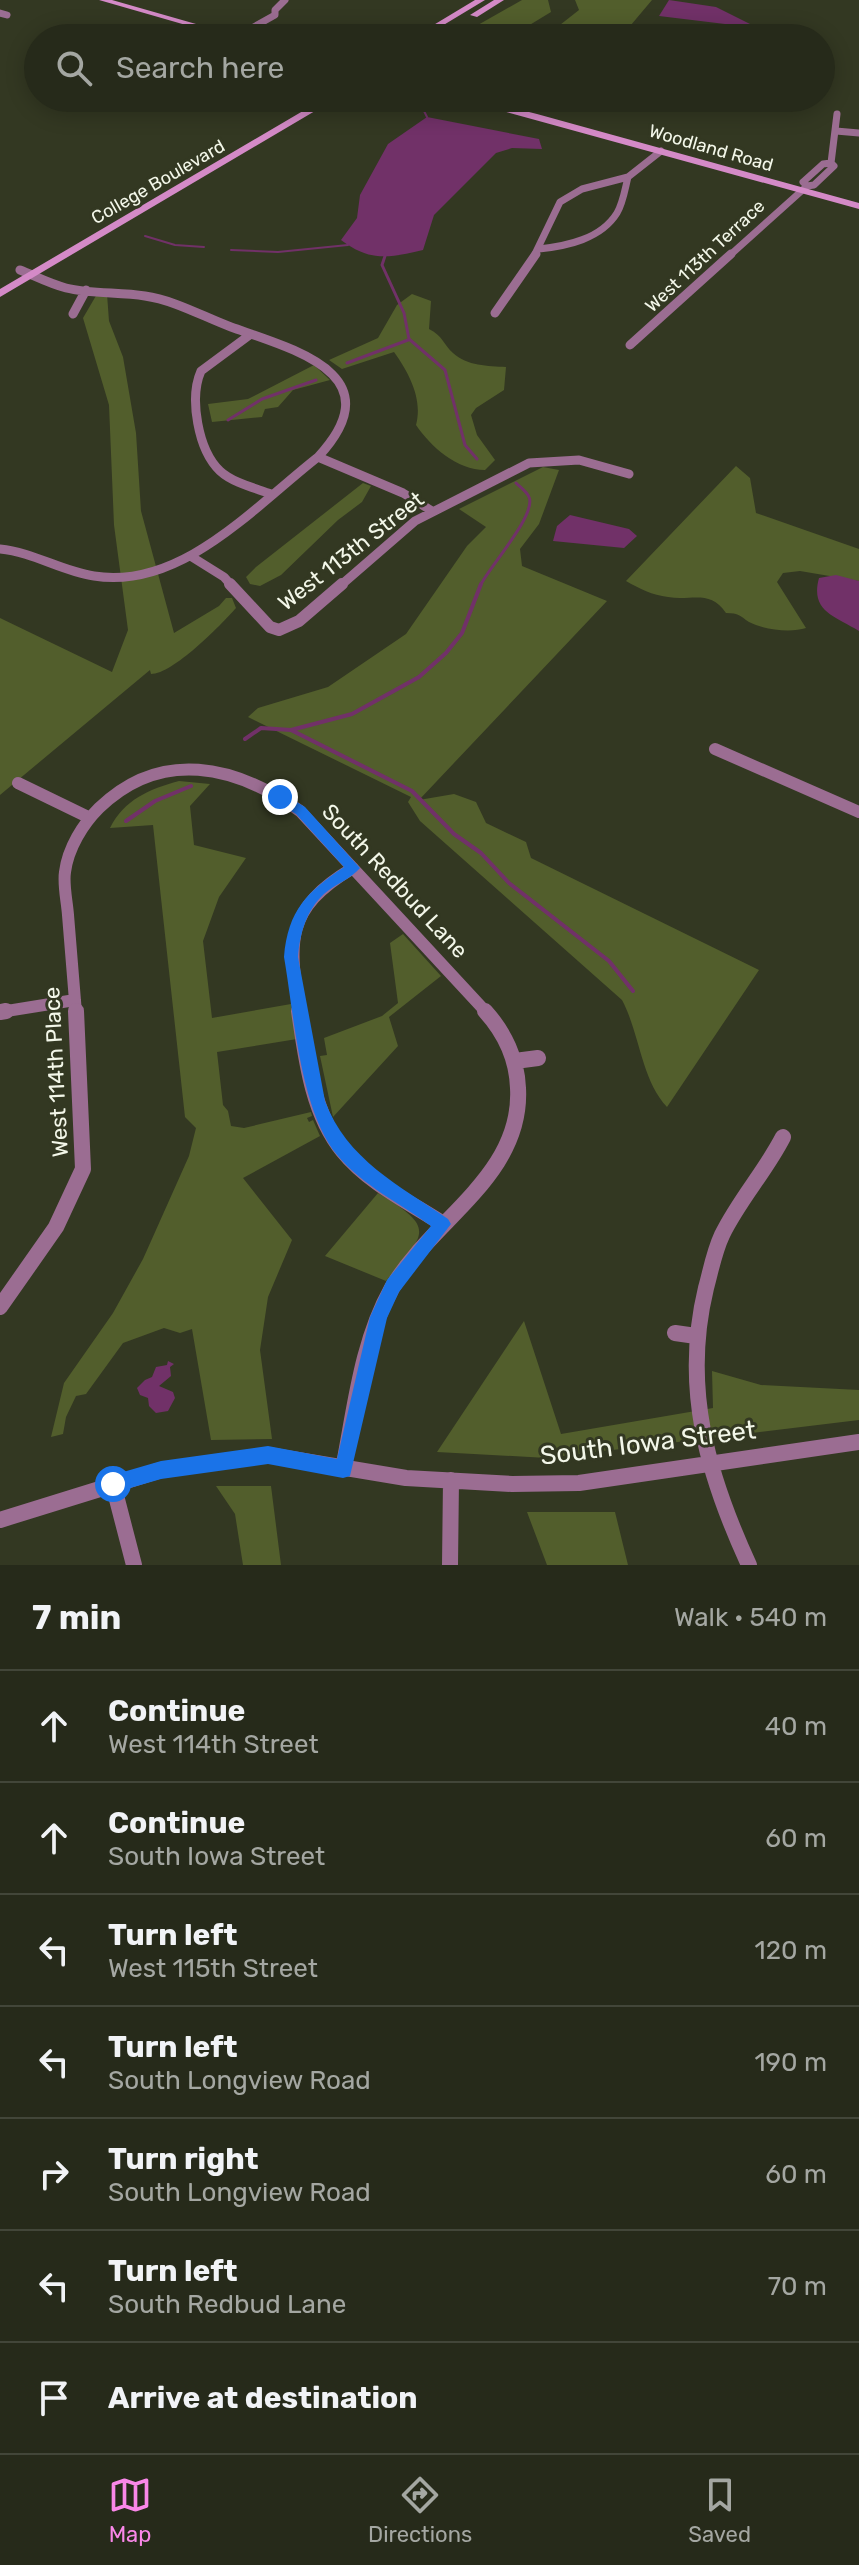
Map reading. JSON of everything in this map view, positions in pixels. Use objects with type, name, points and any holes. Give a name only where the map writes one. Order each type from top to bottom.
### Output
[{"type":"main road","points":[[103,0],[197,24]]},
{"type":"main road","points":[[126,0],[204,24]]},
{"type":"main road","points":[[440,24],[481,0]]},
{"type":"main road","points":[[459,24],[500,0]]},
{"type":"main road","name":"College Boulevard","points":[[0,281],[289,112]]},
{"type":"main road","name":"College Boulevard","points":[[0,294],[308,112]]},
{"type":"main road","name":"Woodland Road","points":[[519,112],[804,188],[859,206]]},
{"type":"street","points":[[269,0],[284,1]]},
{"type":"street","points":[[257,24],[275,15],[275,10],[284,1]]},
{"type":"street","name":"West 113th Terrace","points":[[630,345],[804,188],[814,185],[834,166],[831,163],[837,114]]},
{"type":"street","points":[[836,131],[859,133]]},
{"type":"street","points":[[495,313],[539,249],[549,221],[565,198],[582,189],[628,177],[661,151]]},
{"type":"street","points":[[539,249],[569,244],[602,228],[619,210],[628,177]]},
{"type":"street","points":[[0,549],[27,553],[94,577],[121,578],[160,572],[192,557],[318,457],[343,428],[349,411],[346,391],[337,377],[320,363],[148,296],[66,288],[20,270]]},
{"type":"street","points":[[73,314],[86,290]]},
{"type":"street","points":[[251,334],[200,372],[193,391],[212,462],[233,479],[271,494]]},
{"type":"street","points":[[318,457],[374,479],[432,511]]},
{"type":"street","name":"West 113th Street","points":[[279,630],[299,621],[415,521],[529,463],[579,460],[629,474]]},
{"type":"street","points":[[192,557],[224,577],[270,627],[279,630],[272,644]]},
{"type":"street","points":[[715,749],[859,812]]},
{"type":"street","name":"South Redbud Lane","points":[[88,817],[115,793],[144,776],[176,769],[211,770],[266,791],[300,811],[489,1015],[510,1046],[515,1061]]},
{"type":"street","points":[[18,783],[88,817]]},
{"type":"street","name":"West 114th Place","points":[[0,1307],[56,1227],[83,1169],[65,871],[75,840],[88,817]]},
{"type":"street","points":[[353,868],[319,890],[303,911],[293,934],[291,957],[317,1101],[326,1127],[343,1151],[362,1169],[443,1224]]},
{"type":"street","points":[[0,1012],[75,1000]]},
{"type":"street","points":[[343,1469],[379,1317],[393,1286],[443,1224],[492,1174],[510,1146],[520,1089],[515,1061],[538,1058]]},
{"type":"street","points":[[749,1565],[736,1540],[710,1464],[698,1395],[696,1336],[721,1237],[742,1198],[769,1167],[783,1137]]},
{"type":"street","points":[[675,1333],[696,1336]]},
{"type":"street","name":"South Iowa Street","points":[[0,1520],[113,1484],[205,1462],[268,1455],[343,1469],[451,1480],[512,1484],[579,1483],[859,1442]]},
{"type":"street","points":[[450,1565],[451,1480]]},
{"type":"street","points":[[113,1484],[134,1565]]},
{"type":"green space","points":[[522,0],[548,0],[551,12],[531,24],[480,24]]},
{"type":"green space","points":[[575,0],[652,0],[632,24],[561,24],[579,10]]},
{"type":"green space","points":[[97,294],[107,294],[109,321],[123,357],[136,433],[141,511],[174,633],[219,606],[226,598],[232,598],[236,608],[183,658],[160,672],[151,674],[150,670],[0,795],[0,618],[112,672],[128,630],[114,525],[109,405],[83,318]]},
{"type":"green space","points":[[412,294],[431,301],[429,329],[453,353],[471,363],[506,367],[504,390],[476,408],[471,415],[477,435],[495,460],[485,470],[455,462],[422,433],[416,425],[418,406],[413,387],[394,352],[342,369],[329,360],[378,338],[397,305]]},
{"type":"green space","points":[[314,365],[330,380],[293,390],[278,407],[265,409],[262,417],[212,422],[208,404],[248,399]]},
{"type":"green space","points":[[736,466],[750,478],[756,513],[859,549],[859,581],[800,571],[783,573],[777,582],[806,628],[785,630],[762,627],[737,614],[726,613],[707,598],[662,596],[626,581]]},
{"type":"green space","points":[[543,467],[559,470],[539,524],[520,549],[522,566],[607,601],[419,800],[454,794],[476,802],[486,823],[526,842],[531,858],[759,970],[667,1107],[646,1070],[622,1000],[420,821],[408,802],[411,797],[248,717],[258,708],[328,687],[406,634],[467,546],[486,527],[459,509]]},
{"type":"green space","points":[[363,483],[371,486],[362,502],[338,520],[281,575],[260,586],[250,584],[246,577],[256,567]]},
{"type":"green space","points":[[179,781],[210,784],[190,806],[194,845],[246,858],[219,897],[203,941],[212,1018],[291,1004],[297,1039],[217,1052],[223,1105],[228,1111],[231,1126],[244,1128],[311,1112],[312,1116],[307,1118],[309,1122],[313,1120],[320,1136],[243,1178],[292,1240],[268,1297],[260,1350],[272,1439],[211,1440],[192,1329],[180,1333],[164,1328],[123,1343],[86,1394],[76,1396],[66,1417],[63,1434],[51,1437],[64,1383],[113,1313],[143,1259],[189,1156],[196,1128],[185,1117],[153,825],[110,828],[122,810],[138,797]]},
{"type":"green space","points":[[403,934],[441,976],[389,1017],[398,1046],[333,1117],[320,1056],[327,1055],[324,1038],[382,1016],[398,1003],[390,943]]},
{"type":"green space","points":[[378,1193],[410,1215],[419,1232],[410,1252],[386,1281],[325,1256]]},
{"type":"green space","points":[[524,1321],[561,1434],[713,1408],[712,1371],[761,1385],[859,1390],[859,1420],[547,1458],[437,1452]]},
{"type":"green space","points":[[216,1486],[271,1486],[281,1565],[243,1565],[235,1514]]},
{"type":"green space","points":[[527,1512],[615,1512],[628,1565],[547,1565]]},
{"type":"shaded area","points":[[669,0],[716,7],[750,24],[725,24],[659,16]]},
{"type":"shaded area","points":[[427,117],[539,139],[542,149],[512,148],[496,153],[434,215],[423,250],[380,256],[351,247],[341,240],[357,218],[360,195],[388,144]]},
{"type":"shaded area","points":[[570,515],[629,529],[637,536],[624,548],[553,541],[557,526]]},
{"type":"shaded area","points":[[836,575],[859,581],[859,631],[826,611],[818,598],[819,578]]},
{"type":"shaded area","points":[[168,1361],[174,1364],[170,1367],[171,1376],[159,1386],[173,1392],[175,1398],[168,1411],[156,1413],[149,1406],[148,1398],[140,1395],[137,1388],[152,1377],[156,1367],[167,1365]]},
{"type":"waterway","points":[[424,112],[427,117]]},
{"type":"waterway","points":[[145,236],[175,245],[204,247]]},
{"type":"waterway","points":[[231,250],[278,252],[348,245]]},
{"type":"waterway","points":[[385,256],[382,265],[404,313],[409,339],[445,370],[465,445],[477,459]]},
{"type":"waterway","points":[[347,363],[408,340]]},
{"type":"waterway","points":[[228,420],[262,399],[316,380]]},
{"type":"waterway","points":[[481,585],[519,528],[530,505],[529,497],[516,483]]},
{"type":"waterway","points":[[291,730],[352,714],[419,677],[446,653],[462,633],[481,585]]},
{"type":"waterway","points":[[245,739],[261,728],[291,730]]},
{"type":"waterway","points":[[291,730],[412,791],[454,834],[481,853],[509,883],[609,961],[633,991]]},
{"type":"waterway","points":[[126,821],[155,801],[191,786]]},
{"type":"route","points":[[113,1484],[161,1470],[268,1455],[343,1469],[379,1317],[393,1286],[443,1224],[362,1169],[343,1151],[326,1127],[317,1101],[291,957],[293,934],[303,911],[319,890],[353,868],[300,811],[280,797]]}]
